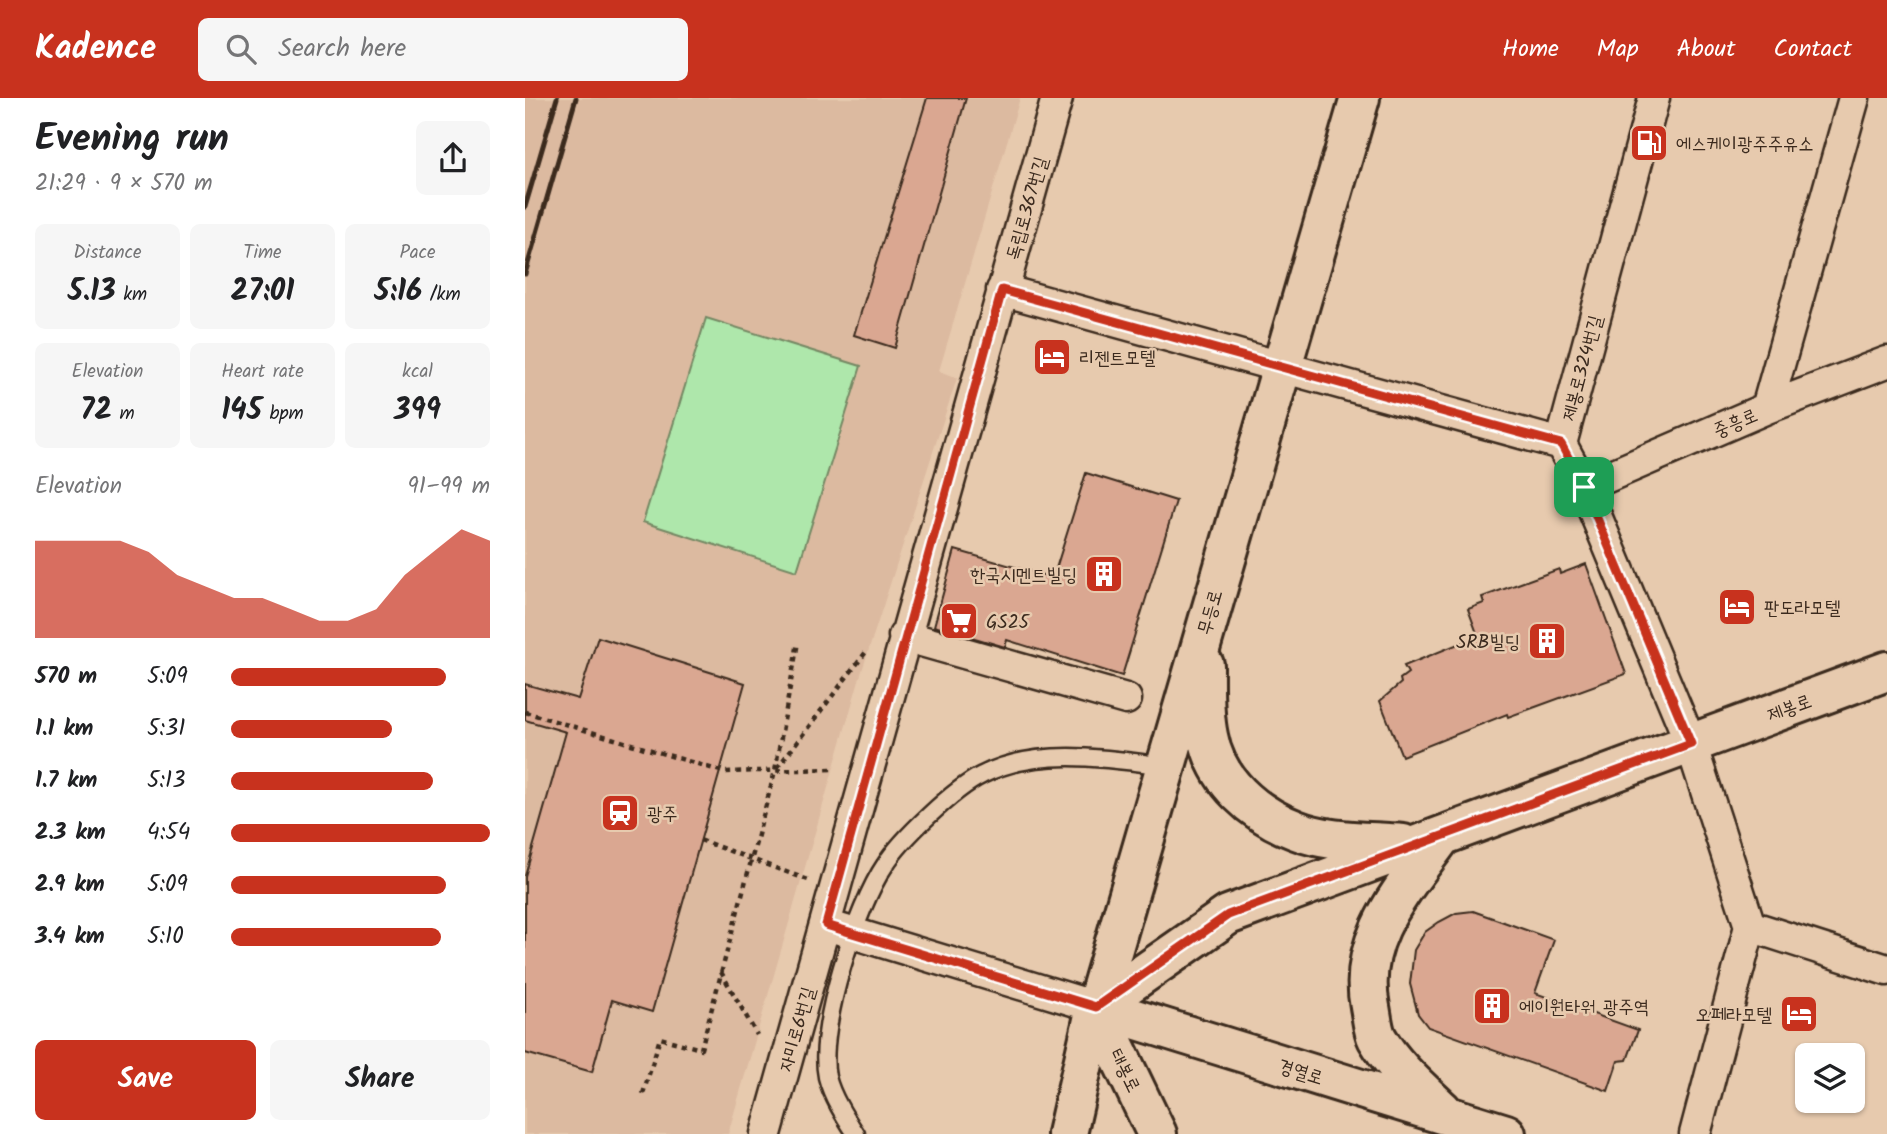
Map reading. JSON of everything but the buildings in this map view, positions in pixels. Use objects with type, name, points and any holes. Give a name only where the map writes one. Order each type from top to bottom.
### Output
[{"type":"street","name":"독립로367번길","points":[[839,929],[835,888],[1056,98]]},
{"type":"street","name":"무등로","points":[[1064,1132],[1096,1007],[1203,633],[1360,98]]},
{"type":"street","name":"제봉로324번길","points":[[1654,98],[1561,444],[1584,487],[1691,744]]},
{"type":"street","points":[[1767,408],[1854,98]]},
{"type":"street","points":[[1002,290],[1561,444]]},
{"type":"street","name":"중흥로","points":[[1584,487],[1767,408],[1887,362]]},
{"type":"street","points":[[1203,633],[1208,736],[1218,768],[1237,792],[1268,816],[1298,831],[1429,841],[1384,917],[1367,960],[1367,993],[1376,1036],[1403,1073],[1476,1128]]},
{"type":"street","points":[[904,636],[1126,699]]},
{"type":"street","name":"제봉로","points":[[1096,1007],[1228,915],[1887,671]]},
{"type":"street","points":[[1691,744],[1750,926],[1695,1134]]},
{"type":"street","points":[[1750,926],[1887,970]]},
{"type":"street","points":[[839,929],[1096,1007]]},
{"type":"street","name":"자미로6번길","points":[[766,1134],[839,929]]},
{"type":"street","name":"경열로","points":[[1096,1007],[1476,1128]]},
{"type":"street","name":"태봉로","points":[[1096,1007],[1157,1134]]},
{"type":"lane","points":[[856,1134],[827,1077],[828,1037],[834,1002],[839,929],[884,865],[919,827],[981,775],[1048,758],[1107,758],[1165,766]]},
{"type":"path","points":[[643,1094],[660,1038],[701,1049],[775,771],[798,642]]},
{"type":"path","points":[[775,771],[866,652]]},
{"type":"path","points":[[525,712],[724,772],[833,769]]},
{"type":"path","points":[[701,840],[835,888]]},
{"type":"path","points":[[721,972],[757,1035]]},
{"type":"shaded area","points":[[525,98],[1020,98],[939,371],[957,378],[859,680],[728,1134],[525,1134]]},
{"type":"green space","points":[[706,318],[861,366],[797,571],[643,522]]},
{"type":"railway","points":[[525,207],[557,98]]},
{"type":"railway","points":[[525,274],[576,98]]},
{"type":"place","name":"에스케이광주주유소","points":[[1649,143]]},
{"type":"place","name":"리젠트모텔","points":[[1052,357]]},
{"type":"place","name":"한국시멘트빌딩","points":[[1104,574]]},
{"type":"place","name":"판도라모텔","points":[[1737,607]]},
{"type":"place","name":"GS25","points":[[959,621]]},
{"type":"place","name":"SRB빌딩","points":[[1547,641]]},
{"type":"place","name":"광주","points":[[620,813]]},
{"type":"place","name":"에이원타워 광주역","points":[[1492,1006]]},
{"type":"place","name":"오페라모텔","points":[[1799,1014]]},
{"type":"route","points":[[1002,290],[1561,444],[1584,487],[1691,744],[1228,915],[1096,1007],[826,925],[1002,290]]}]
